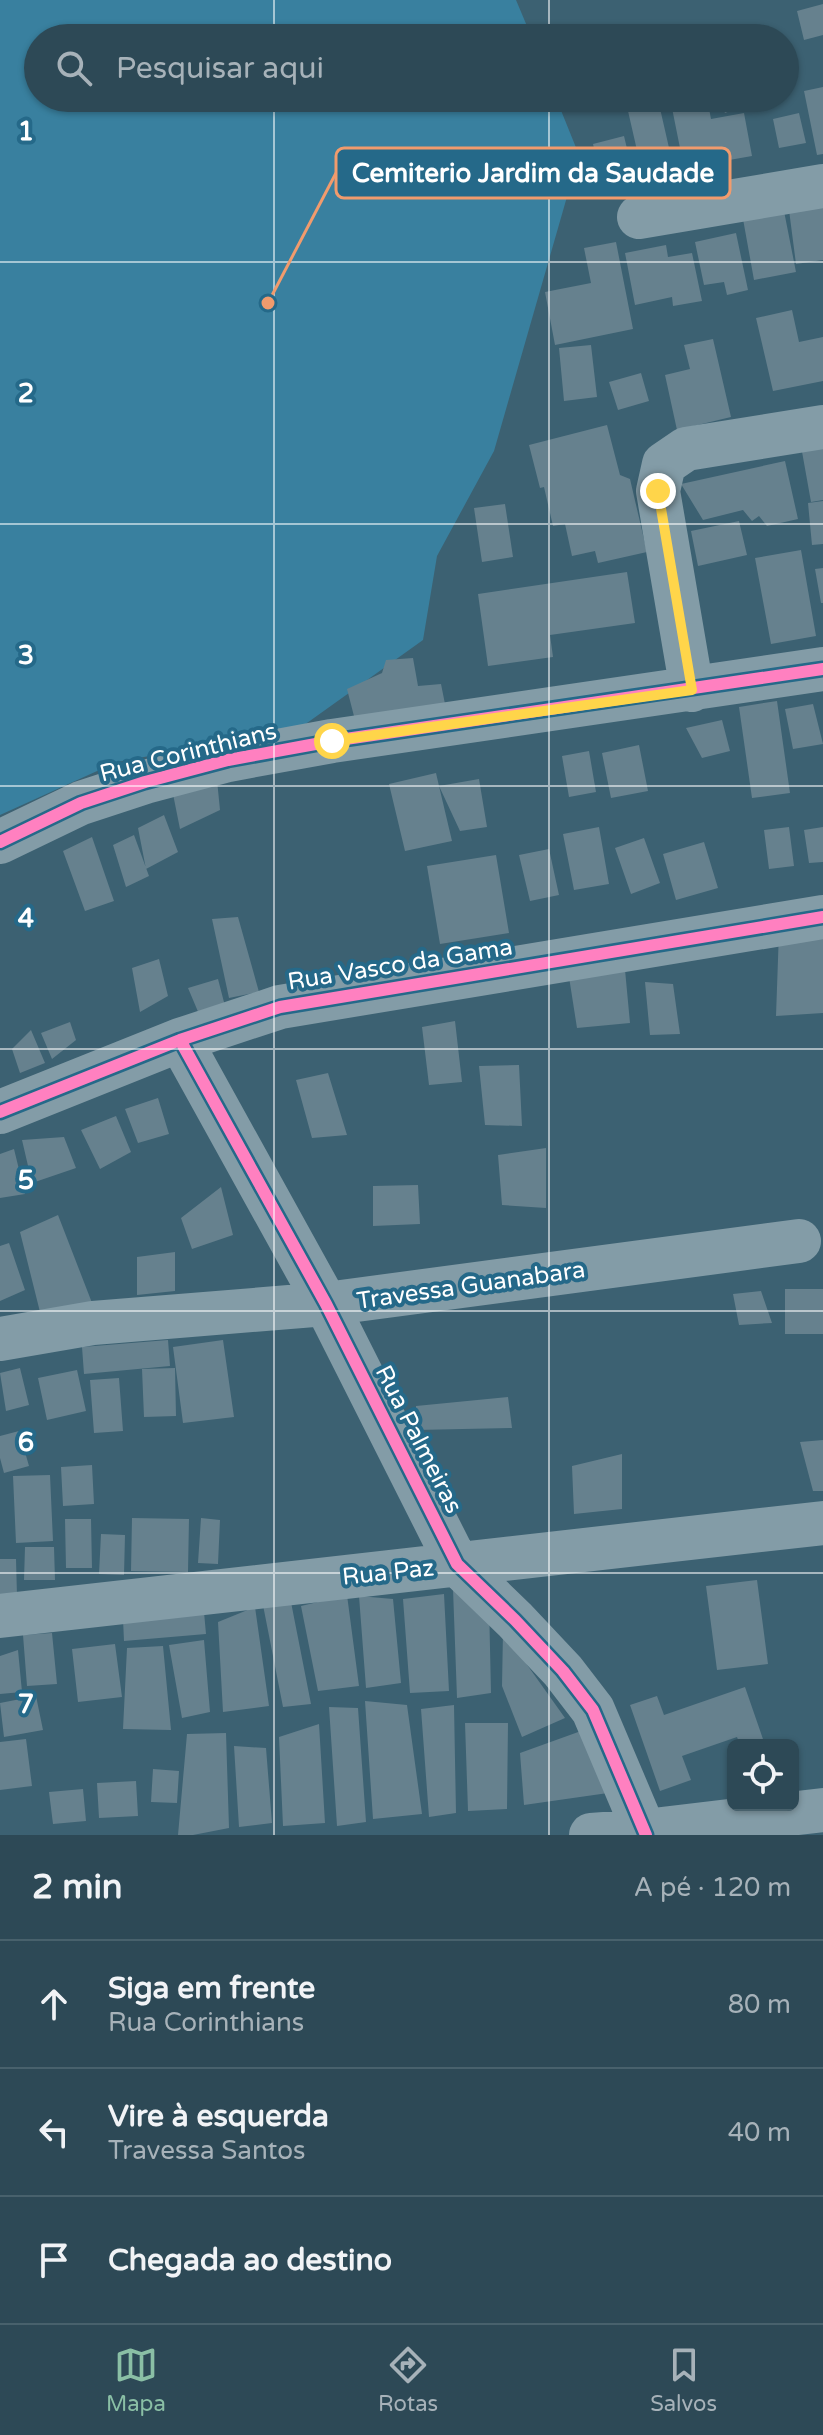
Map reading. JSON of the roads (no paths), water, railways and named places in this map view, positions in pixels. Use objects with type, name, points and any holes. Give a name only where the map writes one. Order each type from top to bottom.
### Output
[{"type":"street","points":[[639,217],[823,186]]},
{"type":"street","points":[[692,690],[658,491],[664,464],[686,449],[823,427]]},
{"type":"street","name":"Rua Corinthians","points":[[0,842],[81,803],[228,760],[332,741],[823,669]]},
{"type":"street","name":"Rua Vasco da Gama","points":[[0,1112],[180,1040],[280,1007],[823,917]]},
{"type":"street","name":"Rua Palmeiras","points":[[180,1040],[326,1304],[457,1564],[563,1671],[593,1710],[645,1833]]},
{"type":"street","name":"Travessa Guanabara","points":[[0,1339],[93,1323],[326,1304],[799,1241]]},
{"type":"street","name":"Rua Paz","points":[[0,1616],[823,1523]]},
{"type":"street","points":[[591,1835],[645,1833],[823,1810]]},
{"type":"place","name":"Cemiterio Jardim da Saudade","points":[[268,303]]}]
